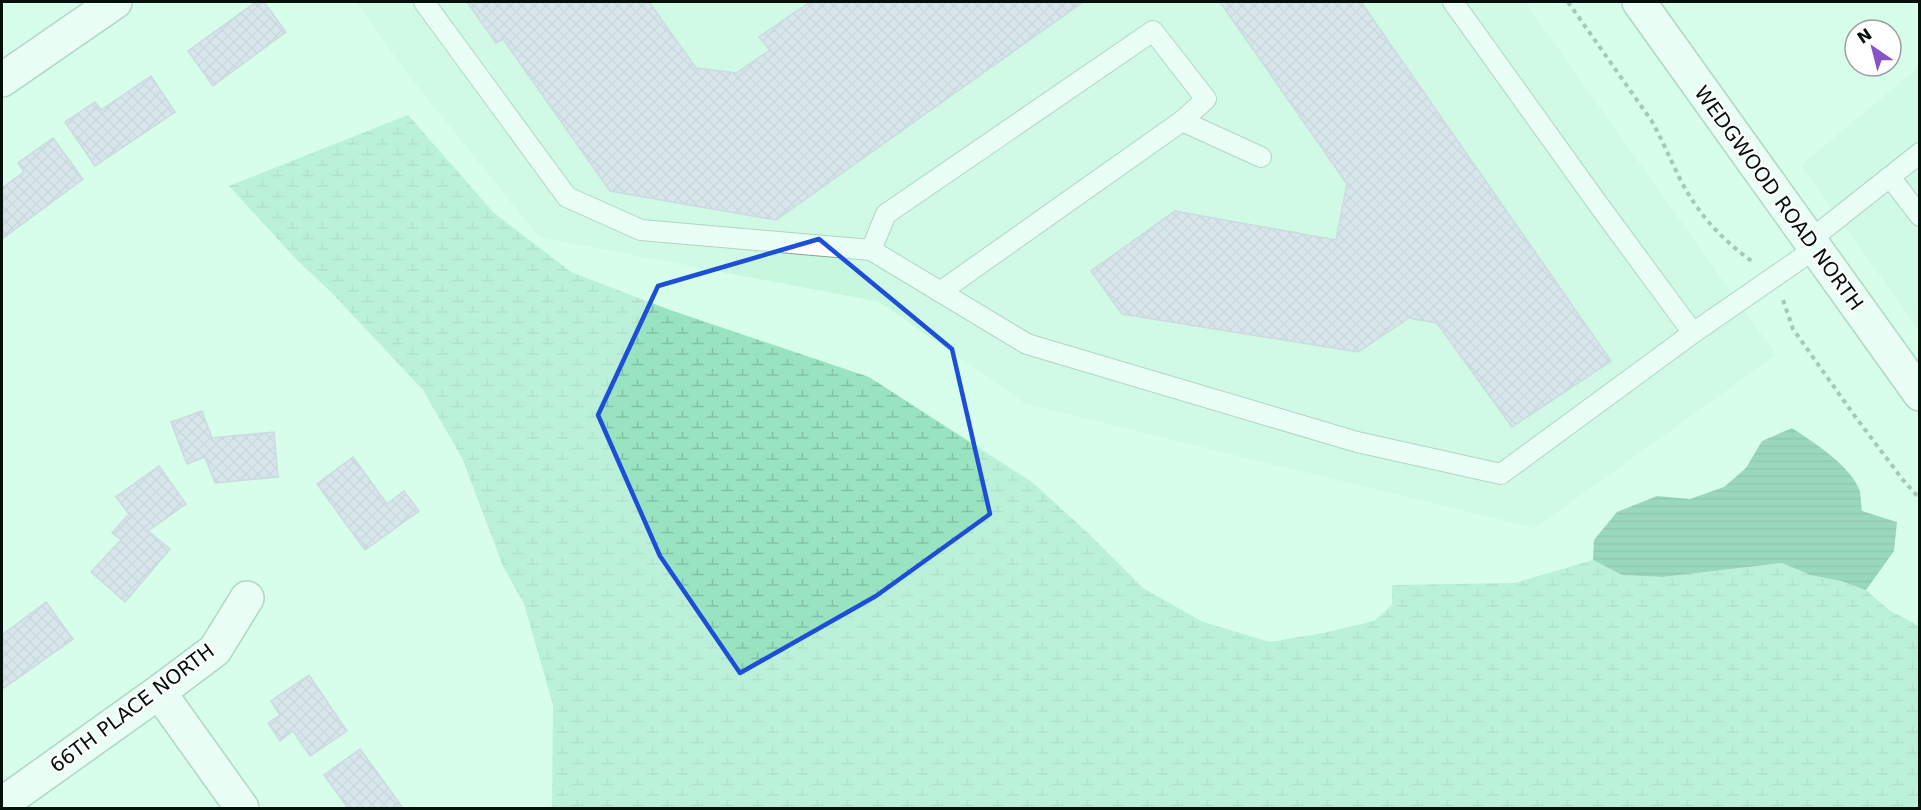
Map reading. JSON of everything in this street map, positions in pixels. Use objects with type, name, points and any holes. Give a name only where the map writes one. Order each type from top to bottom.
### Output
[{"type":"street","points":[[2,80],[115,2]]},
{"type":"street","name":"WEDGWOOD ROAD NORTH","points":[[1639,2],[1920,394]]},
{"type":"street","name":"66TH PLACE NORTH","points":[[2,804],[215,650],[247,598]]},
{"type":"street","points":[[159,692],[242,808]]},
{"type":"lane","points":[[424,2],[567,197],[641,230],[871,250],[1026,344],[1357,442],[1501,474],[1693,333],[1771,281],[1920,153]]},
{"type":"lane","points":[[1453,2],[1693,333]]},
{"type":"lane","points":[[871,250],[886,214],[1153,31],[1206,99],[1182,121],[940,292]]},
{"type":"lane","points":[[1182,121],[1261,157]]},
{"type":"lane","points":[[1890,177],[1920,216]]},
{"type":"path","points":[[1568,2],[1651,120],[1663,140],[1680,180],[1707,222],[1722,238],[1761,268],[1771,281],[1781,297],[1793,329],[1854,415],[1920,499]]},
{"type":"highlighted area","points":[[819,239],[952,349],[990,514],[876,596],[740,673],[660,556],[598,415],[658,286]]},
{"type":"shaded area","points":[[356,2],[1525,2],[1776,355],[1535,528],[1026,404],[880,302],[539,237],[406,72]]},
{"type":"shaded area","points":[[1919,67],[1919,330],[1801,165]]},
{"type":"shaded area","points":[[1792,428],[1831,456],[1849,473],[1860,492],[1862,511],[1897,522],[1894,551],[1866,590],[1841,581],[1810,575],[1782,563],[1663,577],[1622,575],[1593,560],[1594,540],[1617,512],[1657,496],[1690,499],[1724,487],[1746,468],[1762,441]]},
{"type":"green space","points":[[408,115],[494,213],[571,272],[670,310],[869,377],[1032,482],[1143,588],[1203,622],[1270,642],[1374,621],[1392,605],[1392,585],[1515,583],[1593,560],[1622,575],[1663,577],[1782,563],[1810,575],[1841,581],[1866,590],[1889,610],[1919,626],[1919,808],[552,808],[553,705],[524,604],[503,566],[462,458],[423,390],[229,186]]},
{"type":"building","points":[[256,2],[264,2],[286,32],[213,86],[188,51]]},
{"type":"building","points":[[467,2],[649,2],[696,68],[736,73],[770,50],[759,37],[810,2],[1083,2],[776,220],[610,191],[503,39],[496,43]]},
{"type":"building","points":[[1220,2],[1361,2],[1611,361],[1512,427],[1437,323],[1409,318],[1358,352],[1122,314],[1091,271],[1175,211],[1336,240],[1347,184]]},
{"type":"building","points":[[151,76],[175,112],[95,166],[65,122],[95,102],[101,110]]},
{"type":"building","points":[[53,138],[83,179],[2,239],[2,188],[24,172],[18,163]]},
{"type":"building","points":[[202,411],[212,438],[274,432],[278,477],[215,483],[205,457],[187,464],[171,422]]},
{"type":"building","points":[[353,457],[387,504],[404,491],[419,511],[365,550],[317,484]]},
{"type":"building","points":[[159,466],[186,504],[148,531],[170,549],[125,602],[91,572],[121,540],[112,533],[129,514],[116,497]]},
{"type":"building","points":[[46,602],[73,639],[4,688],[2,685],[2,635]]},
{"type":"building","points":[[309,675],[347,731],[310,756],[293,731],[280,741],[268,723],[280,715],[271,701]]},
{"type":"building","points":[[360,749],[403,808],[348,808],[324,775]]}]
